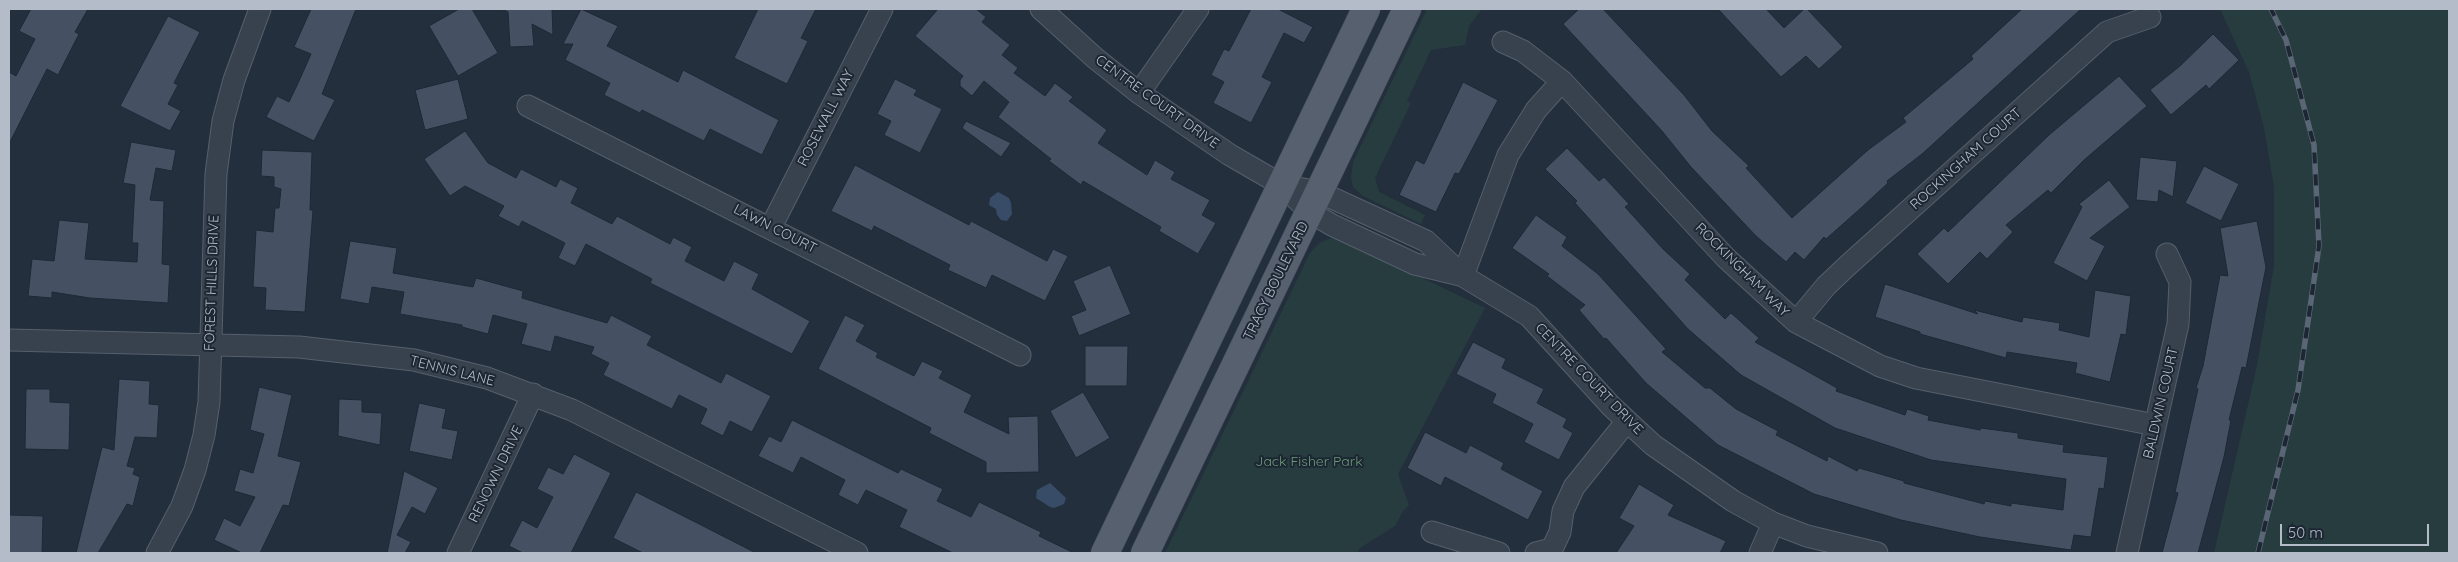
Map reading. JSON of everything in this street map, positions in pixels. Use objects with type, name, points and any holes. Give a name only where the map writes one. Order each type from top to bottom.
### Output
[{"type":"main road","points":[[1105,553],[1366,9]]},
{"type":"main road","name":"TRACY BOULEVARD","points":[[1145,553],[1407,9]]},
{"type":"street","name":"FOREST HILLS DRIVE","points":[[158,553],[182,506],[195,470],[204,435],[209,402],[216,174],[223,121],[234,80],[260,9]]},
{"type":"street","name":"ROSEWALL WAY","points":[[771,227],[882,9]]},
{"type":"street","name":"CENTRE COURT DRIVE","points":[[1041,9],[1095,58],[1139,93],[1230,154],[1314,202],[1332,226],[1415,264],[1463,276],[1485,287],[1529,316],[1627,421],[1653,445],[1733,500],[1773,523],[1807,536],[1877,553]]},
{"type":"street","points":[[1139,93],[1198,9]]},
{"type":"street","name":"ROCKINGHAM COURT","points":[[1796,322],[1826,286],[1846,267],[2107,32],[2150,17]]},
{"type":"street","name":"ROCKINGHAM WAY","points":[[1503,42],[1524,51],[1562,81],[1726,258],[1796,322],[1880,366],[1916,378],[2155,425]]},
{"type":"street","points":[[1463,276],[1508,155],[1536,110],[1562,81]]},
{"type":"street","name":"LAWN COURT","points":[[528,106],[771,227],[1020,355]]},
{"type":"street","name":"BALDWIN COURT","points":[[2127,553],[2178,324],[2180,282],[2167,254]]},
{"type":"street","name":"TENNIS LANE","points":[[9,340],[299,346],[414,360],[487,378],[533,394],[611,429],[857,553]]},
{"type":"street","name":"RENOWN DRIVE","points":[[458,553],[533,394]]},
{"type":"street","points":[[1536,553],[1552,549],[1560,532],[1563,511],[1574,487],[1627,421]]},
{"type":"street","points":[[1760,553],[1773,523]]},
{"type":"street","points":[[1432,532],[1499,553]]},
{"type":"green space","points":[[1427,9],[1482,9],[1469,26],[1465,45],[1431,50],[1407,101],[1411,103],[1375,178],[1379,192],[1425,215],[1421,224],[1363,196],[1353,187],[1351,178],[1353,162]]},
{"type":"green space","points":[[2220,9],[2449,9],[2449,553],[2214,553],[2257,365],[2274,266],[2274,187],[2264,128],[2249,72]]},
{"type":"green space","name":"Jack Fisher Park","points":[[1331,238],[1343,240],[1485,308],[1398,474],[1409,505],[1403,511],[1395,526],[1360,548],[1357,553],[1165,553],[1310,253],[1319,243]]},
{"type":"water","points":[[998,192],[1009,198],[1011,203],[1012,214],[1007,221],[1001,220],[997,215],[996,209],[989,205],[990,198]]},
{"type":"water","points":[[1050,483],[1066,498],[1064,504],[1054,508],[1036,498],[1037,490]]},
{"type":"building","points":[[31,9],[88,9],[75,32],[79,34],[58,75],[47,69],[9,144],[9,72],[16,76],[35,39],[19,31]]},
{"type":"building","points":[[311,9],[356,9],[322,94],[335,100],[314,141],[266,117],[277,96],[289,102],[311,54],[294,47]]},
{"type":"building","points":[[459,9],[472,9],[498,53],[458,76],[429,26]]},
{"type":"building","points":[[502,9],[552,9],[553,35],[532,24],[534,46],[510,47],[508,12]]},
{"type":"building","points":[[581,9],[618,26],[607,46],[678,82],[683,70],[779,120],[762,155],[710,129],[704,141],[642,110],[640,113],[604,95],[610,83],[565,60],[573,44],[563,44]]},
{"type":"building","points":[[758,9],[816,9],[801,38],[808,41],[787,84],[734,58]]},
{"type":"building","points":[[938,9],[976,9],[986,17],[982,22],[1010,45],[1002,55],[1018,68],[1014,73],[1045,96],[1055,83],[1073,97],[1069,101],[1107,130],[1098,143],[1147,175],[1155,160],[1175,172],[1171,179],[1210,200],[1202,215],[1216,223],[1198,254],[1159,231],[1161,227],[1083,181],[1081,185],[1049,161],[1051,159],[998,117],[1009,102],[984,81],[972,96],[960,86],[960,80],[963,76],[915,36]]},
{"type":"building","points":[[1251,9],[1278,9],[1313,27],[1304,43],[1284,33],[1262,77],[1272,82],[1251,123],[1213,103],[1224,82],[1211,75],[1224,49],[1229,51]]},
{"type":"building","points":[[1579,9],[1603,9],[1684,95],[1712,131],[1749,166],[1746,168],[1792,218],[1868,150],[1906,122],[1903,118],[1973,59],[1971,56],[2022,9],[2081,9],[1922,154],[1887,181],[1888,183],[1826,239],[1824,237],[1804,260],[1795,252],[1786,262],[1756,236],[1691,167],[1662,131],[1563,24]]},
{"type":"building","points":[[1718,9],[1766,9],[1784,28],[1804,9],[1807,9],[1843,47],[1819,69],[1806,56],[1781,77]]},
{"type":"building","points":[[168,16],[200,32],[174,83],[178,85],[168,104],[181,111],[170,131],[120,106]]},
{"type":"building","points":[[2213,34],[2239,60],[2209,89],[2206,85],[2171,115],[2150,90],[2180,66]]},
{"type":"building","points":[[2119,76],[2147,106],[2084,160],[2051,193],[2048,190],[2006,225],[2013,232],[1987,259],[1980,252],[1948,284],[1917,254],[1944,228],[1948,232],[2049,135]]},
{"type":"building","points":[[458,79],[468,119],[425,130],[415,90]]},
{"type":"building","points":[[895,79],[917,90],[914,95],[942,109],[920,153],[884,135],[891,121],[877,114]]},
{"type":"building","points":[[1463,82],[1498,100],[1459,174],[1455,173],[1436,212],[1399,195],[1416,160],[1424,164]]},
{"type":"building","points":[[966,121],[1011,143],[1001,157],[962,128]]},
{"type":"building","points":[[465,131],[488,163],[516,178],[521,169],[556,187],[560,179],[578,188],[571,203],[612,224],[617,216],[670,244],[673,237],[692,247],[685,261],[724,281],[734,261],[759,274],[752,289],[810,321],[792,354],[650,283],[652,279],[586,244],[575,266],[558,258],[565,243],[522,221],[519,227],[498,216],[504,206],[465,186],[450,196],[424,159]]},
{"type":"building","points":[[131,142],[176,150],[172,171],[156,168],[150,200],[164,201],[162,264],[170,265],[168,303],[90,298],[52,292],[52,298],[28,296],[32,259],[54,261],[59,220],[89,223],[85,259],[137,262],[138,243],[132,243],[135,185],[123,183]]},
{"type":"building","points":[[1567,148],[1599,181],[1604,177],[1629,204],[1625,207],[1663,249],[1690,274],[1685,280],[1725,319],[1731,313],[1759,338],[1755,342],[1837,388],[1836,391],[1905,415],[1907,409],[1929,416],[1928,420],[1980,430],[1981,428],[2018,433],[2018,438],[2064,445],[2063,452],[2108,457],[2104,489],[2099,488],[2091,537],[2074,535],[2071,550],[1980,537],[1901,520],[1814,494],[1718,445],[1646,383],[1606,338],[1604,339],[1579,310],[1585,305],[1547,276],[1549,274],[1512,248],[1536,215],[1567,237],[1562,246],[1598,274],[1666,349],[1662,352],[1705,388],[1710,388],[1736,409],[1778,431],[1776,435],[1827,461],[1828,456],[1857,471],[1859,468],[1904,481],[1904,483],[1984,504],[1985,501],[2011,506],[2011,503],[2063,510],[2066,479],[1931,460],[1835,428],[1741,375],[1688,329],[1575,203],[1577,201],[1545,169]]},
{"type":"building","points":[[262,150],[312,152],[310,210],[313,210],[305,312],[265,310],[266,288],[253,287],[256,230],[273,232],[275,208],[279,208],[281,189],[274,187],[274,177],[261,176]]},
{"type":"building","points":[[2140,157],[2177,161],[2173,197],[2159,190],[2158,202],[2136,200]]},
{"type":"building","points":[[855,165],[969,225],[971,221],[1047,261],[1053,249],[1068,256],[1045,301],[992,275],[986,288],[948,270],[950,265],[874,226],[872,231],[831,211]]},
{"type":"building","points":[[2204,166],[2239,184],[2221,221],[2185,203]]},
{"type":"building","points":[[2109,180],[2130,207],[2090,238],[2105,246],[2087,281],[2053,263],[2082,207],[2079,204]]},
{"type":"building","points":[[2257,221],[2266,267],[2246,368],[2242,367],[2229,420],[2231,420],[2224,457],[2198,553],[2162,553],[2178,493],[2175,492],[2198,389],[2196,388],[2203,366],[2220,275],[2228,276],[2220,228]]},
{"type":"building","points":[[350,241],[397,248],[393,273],[473,287],[476,278],[523,291],[522,298],[607,323],[611,315],[652,336],[647,345],[721,383],[726,373],[771,396],[752,432],[730,421],[723,436],[700,424],[707,409],[679,395],[672,409],[603,375],[609,363],[591,354],[594,347],[555,336],[551,352],[521,344],[527,324],[493,315],[488,334],[462,327],[462,325],[400,314],[404,292],[372,287],[369,304],[340,299]]},
{"type":"building","points":[[1110,265],[1131,314],[1079,336],[1071,316],[1086,310],[1073,281]]},
{"type":"building","points":[[1885,284],[1978,314],[1974,310],[2022,322],[2023,317],[2060,323],[2059,330],[2089,337],[2095,290],[2131,296],[2126,335],[2121,334],[2110,382],[2075,373],[2077,363],[2007,352],[2006,358],[1920,334],[1920,332],[1875,317]]},
{"type":"building","points":[[845,315],[865,325],[856,341],[878,353],[876,357],[914,376],[922,361],[943,371],[939,378],[972,395],[964,412],[1009,434],[1008,417],[1038,416],[1039,472],[986,473],[986,462],[929,433],[931,428],[818,369]]},
{"type":"building","points":[[1473,342],[1506,359],[1502,368],[1544,389],[1537,403],[1567,419],[1563,427],[1573,433],[1559,460],[1524,442],[1533,424],[1492,403],[1496,394],[1456,374]]},
{"type":"building","points":[[1085,346],[1128,346],[1127,386],[1085,386]]},
{"type":"building","points":[[119,379],[150,381],[149,404],[159,405],[157,438],[135,437],[127,466],[135,468],[133,474],[140,477],[133,506],[127,504],[98,553],[76,553],[102,447],[114,450]]},
{"type":"building","points":[[259,387],[292,395],[278,456],[301,462],[289,506],[283,505],[260,553],[242,553],[214,540],[224,518],[240,526],[255,497],[234,491],[240,469],[253,473],[264,434],[250,430]]},
{"type":"building","points":[[26,389],[50,389],[50,402],[70,403],[69,450],[25,449]]},
{"type":"building","points":[[1083,392],[1110,438],[1076,458],[1050,411]]},
{"type":"building","points":[[339,399],[362,400],[362,412],[382,413],[380,445],[338,436]]},
{"type":"building","points":[[419,403],[446,409],[442,428],[458,431],[452,460],[409,451]]},
{"type":"building","points":[[792,420],[898,473],[901,469],[943,489],[937,501],[971,517],[979,502],[1041,532],[1039,536],[1074,553],[953,553],[899,527],[907,510],[866,490],[858,505],[838,495],[845,480],[801,457],[793,473],[758,456],[769,436],[781,442]]},
{"type":"building","points":[[1425,432],[1466,453],[1470,445],[1504,463],[1501,469],[1543,491],[1528,520],[1445,477],[1441,486],[1407,468]]},
{"type":"building","points":[[574,454],[611,473],[571,553],[523,553],[509,546],[522,520],[537,528],[553,497],[537,489],[548,467],[563,474]]},
{"type":"building","points":[[404,471],[438,488],[425,514],[412,507],[397,535],[411,542],[405,553],[387,553]]},
{"type":"building","points":[[1639,484],[1674,505],[1668,515],[1726,541],[1720,553],[1616,553],[1634,526],[1619,518]]},
{"type":"building","points":[[636,492],[756,553],[643,553],[613,538]]},
{"type":"building","points":[[9,515],[43,516],[42,553],[9,553]]},
{"type":"railway","points":[[2258,553],[2298,390],[2319,246],[2314,145],[2286,40],[2271,9]]}]
